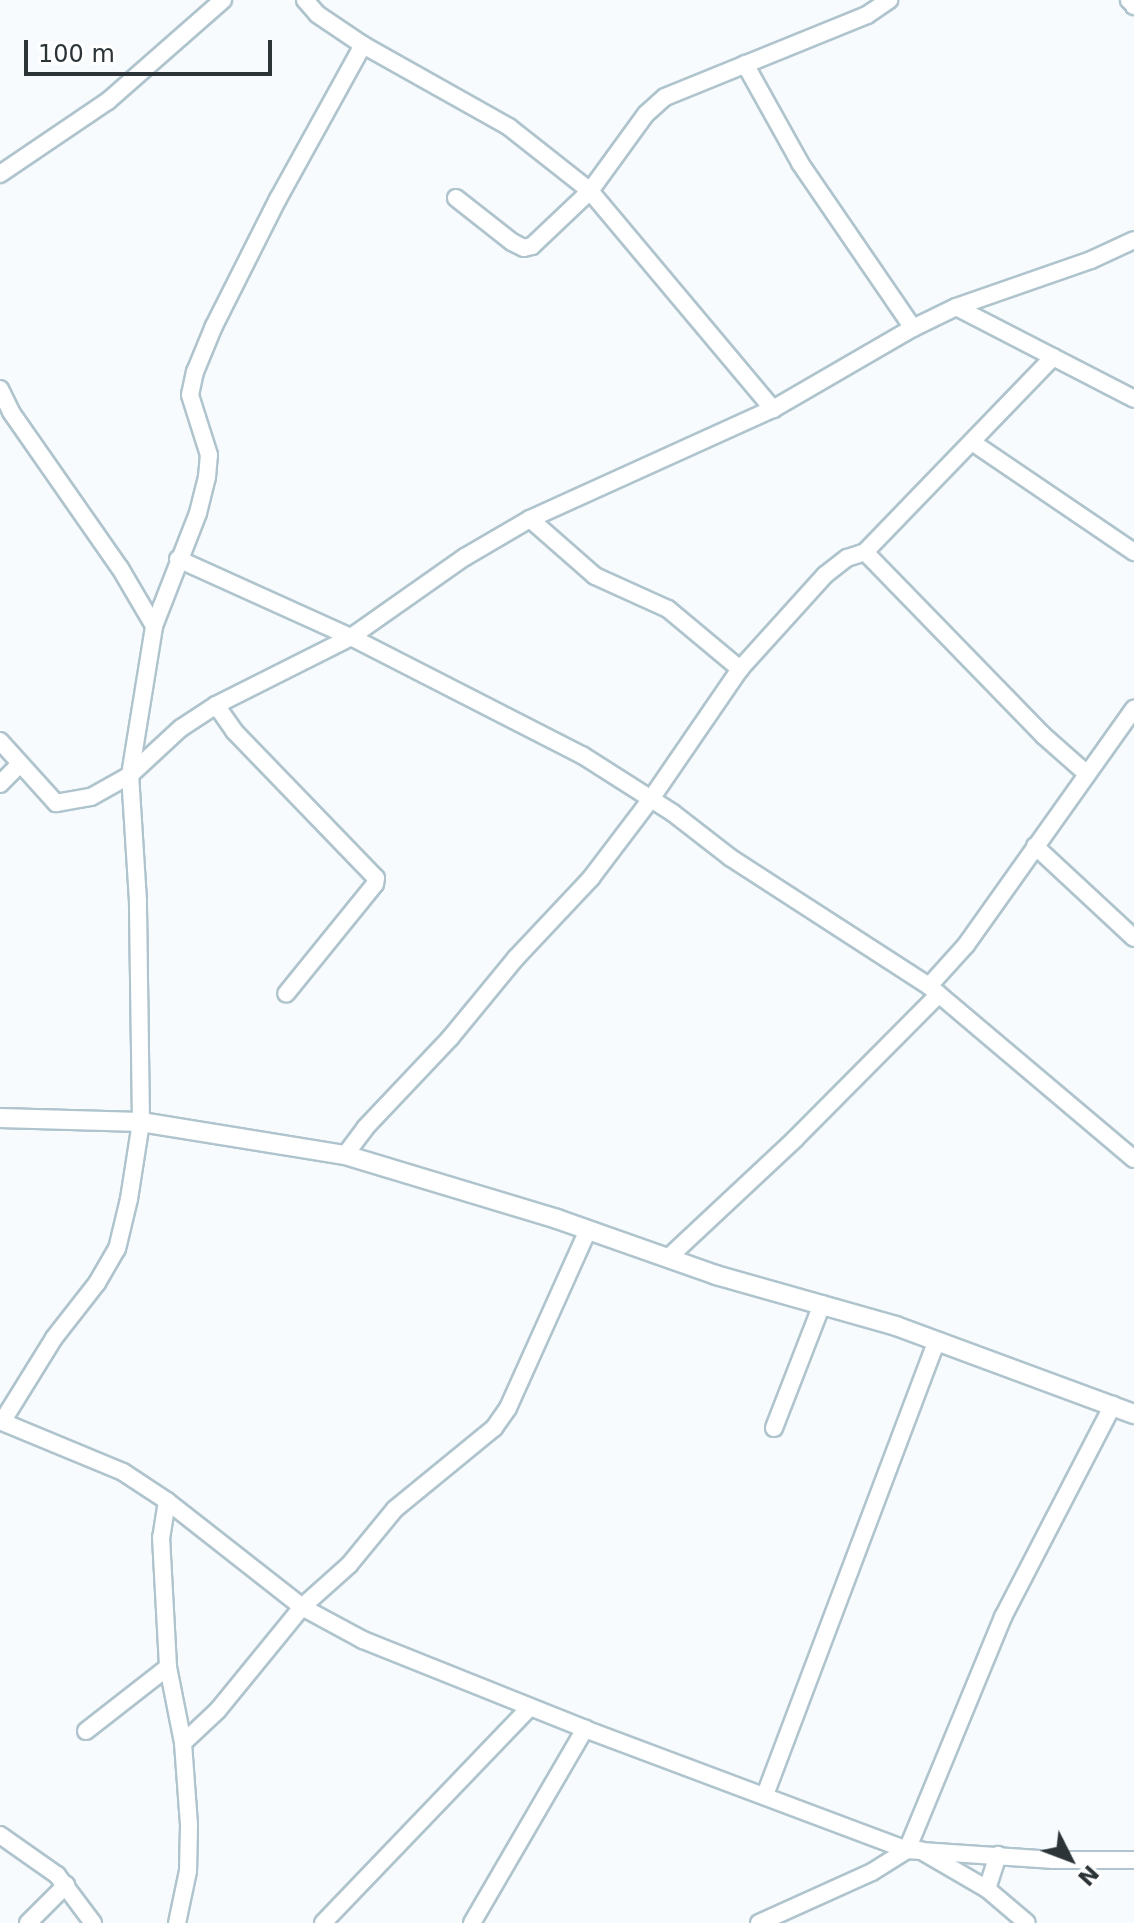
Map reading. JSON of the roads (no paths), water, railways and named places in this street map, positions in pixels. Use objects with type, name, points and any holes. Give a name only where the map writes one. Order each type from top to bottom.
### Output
[{"type":"street","points":[[0,174],[108,101],[223,0]]},
{"type":"street","points":[[305,0],[317,14],[363,45],[509,127],[590,191],[662,272],[773,409]]},
{"type":"street","points":[[456,198],[524,248],[541,239],[590,191],[654,106],[665,97],[867,15],[889,0]]},
{"type":"street","points":[[1129,0],[1134,6]]},
{"type":"street","points":[[363,45],[283,189],[214,326],[195,372],[190,395],[209,455],[207,477],[198,513],[154,626],[130,775],[138,901],[141,1122],[117,1249],[97,1283],[54,1338],[1,1421],[123,1472],[167,1501],[302,1607],[363,1640],[585,1729],[914,1850],[987,1889],[1027,1923]]},
{"type":"street","points":[[745,64],[800,163],[913,328]]},
{"type":"street","points":[[0,741],[56,803],[91,797],[130,775],[181,728],[216,705],[351,637],[465,557],[530,519],[773,409],[913,328],[956,307],[1077,265],[1134,240]]},
{"type":"street","points":[[956,307],[1134,399]]},
{"type":"street","points":[[345,1155],[365,1128],[441,1048],[591,878],[651,799],[740,669],[825,575],[847,558],[865,552],[1053,357]]},
{"type":"street","points":[[0,389],[3,418],[120,568],[154,626]]},
{"type":"street","points":[[972,442],[1134,552]]},
{"type":"street","points":[[530,519],[595,576],[668,609],[740,669]]},
{"type":"street","points":[[865,552],[1044,736],[1087,774]]},
{"type":"street","points":[[178,559],[351,637],[582,755],[651,799],[731,858],[934,990],[1134,1159]]},
{"type":"street","points":[[216,705],[234,731],[376,878],[375,884],[286,994]]},
{"type":"street","points":[[668,1258],[795,1139],[934,990],[1134,709]]},
{"type":"street","points":[[0,784],[20,764]]},
{"type":"street","points":[[1035,846],[1134,938]]},
{"type":"street","points":[[0,1118],[141,1122],[345,1155],[588,1230],[716,1275],[822,1304],[937,1341],[1134,1414]]},
{"type":"street","points":[[183,1743],[218,1710],[302,1607],[331,1583],[414,1490],[494,1428],[508,1408],[588,1230]]},
{"type":"street","points":[[774,1428],[822,1304]]},
{"type":"street","points":[[765,1795],[937,1341]]},
{"type":"street","points":[[914,1850],[1003,1617],[1113,1405]]},
{"type":"street","points":[[167,1501],[161,1537],[168,1667],[183,1743],[189,1825],[188,1871],[177,1923]]},
{"type":"street","points":[[86,1731],[168,1667]]},
{"type":"street","points":[[323,1923],[530,1707]]},
{"type":"street","points":[[472,1923],[585,1729]]},
{"type":"street","points":[[0,1835],[41,1861],[66,1885],[93,1923]]},
{"type":"street","points":[[769,1921],[914,1850],[1134,1860]]},
{"type":"street","points":[[987,1889],[998,1855]]},
{"type":"street","points":[[28,1923],[66,1885]]}]
